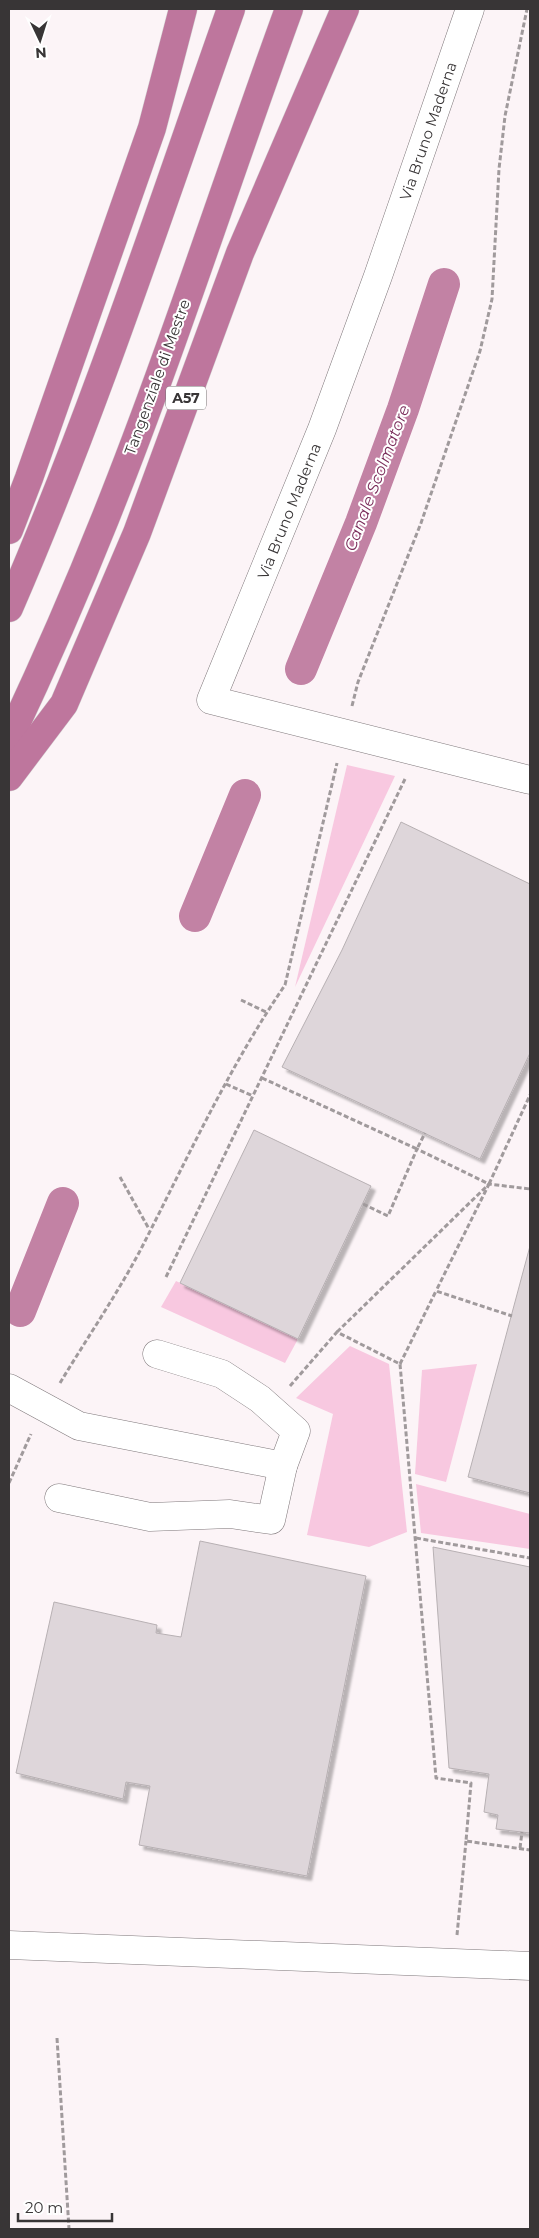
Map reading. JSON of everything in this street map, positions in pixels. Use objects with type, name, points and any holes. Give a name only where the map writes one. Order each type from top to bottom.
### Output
[{"type":"highway","points":[[9,530],[36,460],[152,128],[183,9]]},
{"type":"highway","points":[[9,608],[66,470],[123,317],[231,9]]},
{"type":"highway","name":"Tangenziale di Mestre","points":[[9,739],[64,619],[106,518],[289,9]]},
{"type":"highway","name":"A57","points":[[9,777],[64,704],[137,533],[240,253],[345,9]]},
{"type":"street","name":"Via Bruno Maderna","points":[[470,9],[378,276],[322,429],[211,700],[530,780]]},
{"type":"street","points":[[59,1498],[150,1517],[230,1514],[271,1520],[283,1466],[296,1431],[271,1408],[222,1374],[157,1354]]},
{"type":"street","points":[[9,1388],[79,1426],[283,1466]]},
{"type":"street","points":[[9,1945],[530,1966]]},
{"type":"path","points":[[58,1386],[142,1247],[149,1230],[226,1084],[266,1012],[285,985],[290,971],[299,920],[358,682],[421,523],[480,351],[492,299],[499,169],[505,116],[527,9]]},
{"type":"path","points":[[166,1276],[408,773]]},
{"type":"path","points":[[241,1000],[266,1012]]},
{"type":"path","points":[[262,1078],[417,1149],[488,1184],[530,1189]]},
{"type":"path","points":[[226,1084],[253,1096]]},
{"type":"path","points":[[454,1963],[472,1783],[436,1778],[400,1364],[530,1095]]},
{"type":"path","points":[[363,1204],[388,1216],[425,1133]]},
{"type":"path","points":[[120,1177],[149,1230]]},
{"type":"path","points":[[271,1408],[337,1332],[488,1184]]},
{"type":"path","points":[[436,1291],[512,1316]]},
{"type":"path","points":[[337,1332],[400,1364]]},
{"type":"path","points":[[9,1483],[33,1429]]},
{"type":"path","points":[[416,1538],[530,1558]]},
{"type":"path","points":[[520,1848],[522,1832]]},
{"type":"path","points":[[466,1841],[530,1850]]},
{"type":"path","points":[[57,2038],[69,2229]]},
{"type":"shaded area","points":[[347,765],[395,776],[295,987]]},
{"type":"shaded area","points":[[176,1281],[298,1339],[285,1363],[161,1307]]},
{"type":"shaded area","points":[[350,1346],[389,1364],[407,1532],[369,1547],[307,1535],[333,1414],[296,1398]]},
{"type":"shaded area","points":[[477,1364],[446,1482],[415,1474],[422,1370]]},
{"type":"shaded area","points":[[416,1484],[530,1514],[530,1549],[421,1533]]},
{"type":"building","points":[[401,822],[530,884],[530,1053],[480,1159],[282,1067],[342,950]]},
{"type":"building","points":[[254,1130],[371,1186],[298,1339],[180,1283]]},
{"type":"building","points":[[530,1246],[530,1493],[468,1477]]},
{"type":"building","points":[[200,1541],[366,1576],[307,1876],[139,1845],[150,1786],[126,1782],[123,1799],[16,1773],[54,1602],[157,1625],[156,1633],[181,1637]]},
{"type":"building","points":[[433,1547],[530,1567],[530,1833],[496,1829],[498,1815],[484,1812],[489,1774],[449,1768]]},
{"type":"waterway","name":"Canale Scolmatore","points":[[301,669],[361,523],[403,409],[444,284]]},
{"type":"waterway","name":"Canale Scolmatore","points":[[195,916],[245,795]]},
{"type":"waterway","name":"Canale Scolmatore","points":[[20,1311],[63,1203]]}]
